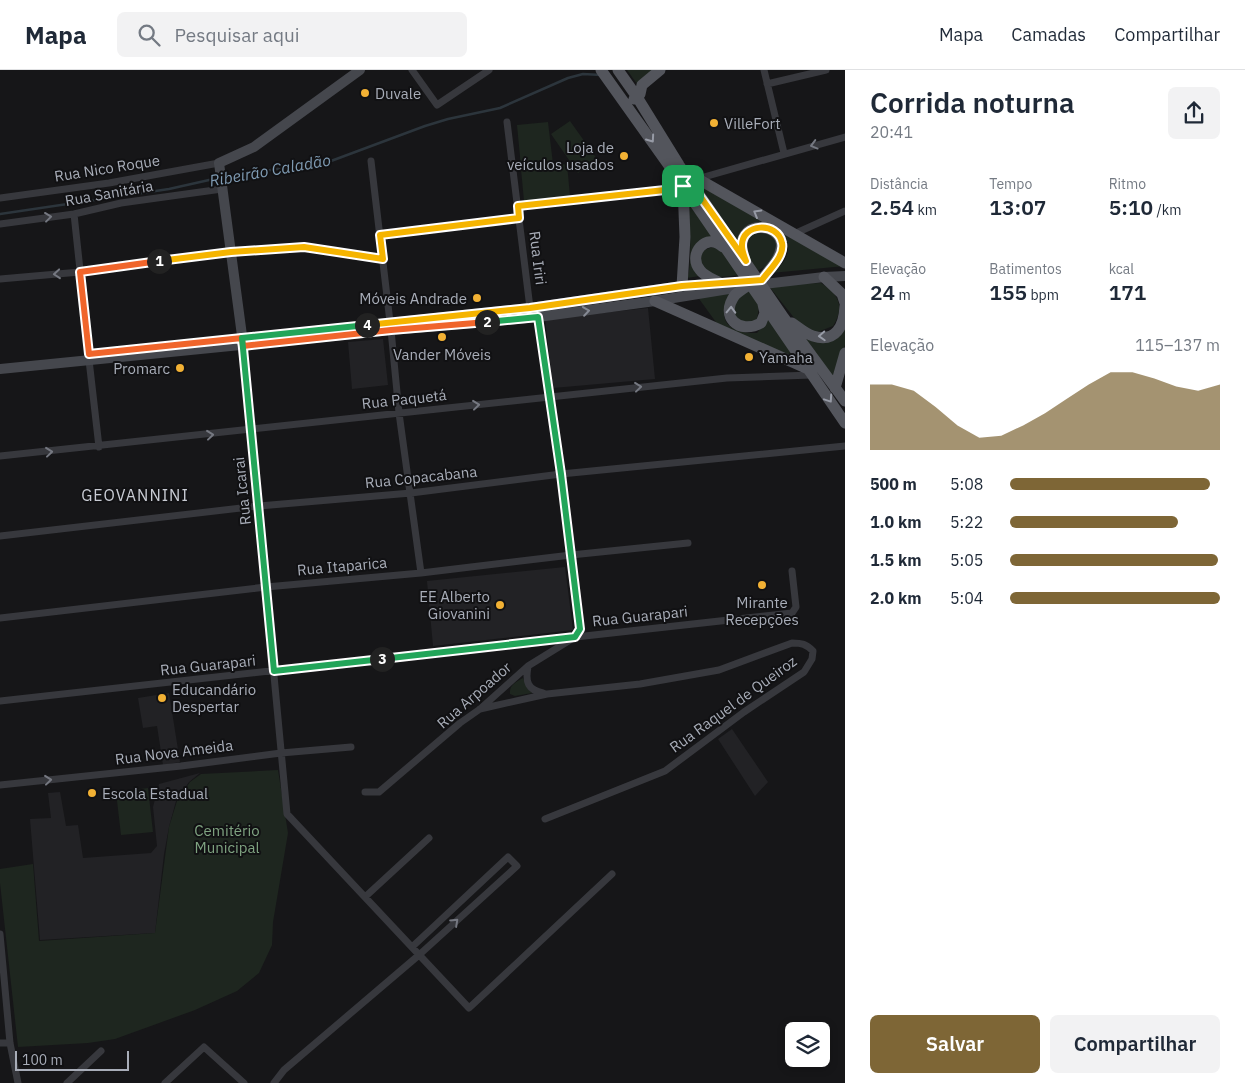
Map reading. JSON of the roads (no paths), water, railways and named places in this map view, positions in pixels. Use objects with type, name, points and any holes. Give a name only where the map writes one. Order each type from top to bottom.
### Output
[{"type":"main road","points":[[219,163],[254,147],[360,70]]},
{"type":"main road","points":[[601,70],[622,100],[690,182],[762,293],[810,372],[845,423]]},
{"type":"main road","points":[[618,70],[639,95],[646,111],[690,182],[727,251]]},
{"type":"main road","points":[[622,100],[634,100],[639,95],[642,85],[660,70]]},
{"type":"main road","name":"Rua Icarai","points":[[219,163],[243,342]]},
{"type":"main road","points":[[690,182],[794,234],[845,263]]},
{"type":"main road","points":[[682,286],[690,182]]},
{"type":"main road","points":[[761,227],[770,229],[777,234],[782,243],[781,251],[762,293],[765,313],[761,323],[746,328],[734,323],[730,314],[731,302],[747,272],[741,244],[743,237],[751,229],[761,227]]},
{"type":"main road","points":[[720,283],[699,270],[696,258],[697,252],[702,245],[713,241],[718,242],[747,272]]},
{"type":"main road","points":[[535,311],[682,286],[720,283],[762,293],[845,269]]},
{"type":"main road","points":[[0,363],[89,357],[535,311],[655,301],[747,272],[824,277],[845,276]]},
{"type":"main road","points":[[784,318],[812,336],[831,336],[838,332],[844,321],[845,305],[842,294],[824,277]]},
{"type":"main road","points":[[762,293],[784,318],[845,402]]},
{"type":"main road","points":[[655,301],[810,372]]},
{"type":"main road","points":[[835,388],[845,353]]},
{"type":"main road","points":[[0,369],[89,357]]},
{"type":"street","points":[[412,70],[437,105],[489,70]]},
{"type":"street","points":[[764,70],[784,154]]},
{"type":"street","points":[[767,84],[826,70]]},
{"type":"street","name":"Rua Iriri","points":[[507,122],[519,218],[535,311]]},
{"type":"street","points":[[518,206],[674,189],[690,182],[845,137]]},
{"type":"street","points":[[371,161],[391,326],[399,413],[421,573]]},
{"type":"street","name":"Rua Nico Roque","points":[[0,198],[109,184],[219,163]]},
{"type":"street","name":"Rua Sanitária","points":[[0,224],[74,214],[121,203],[222,187]]},
{"type":"street","points":[[794,234],[845,211]]},
{"type":"street","points":[[74,214],[98,447]]},
{"type":"street","points":[[380,235],[519,218]]},
{"type":"street","points":[[0,280],[80,272],[231,252],[304,247],[383,259]]},
{"type":"street","points":[[535,311],[561,474],[571,555],[580,629],[575,637]]},
{"type":"street","name":"Rua Icarai","points":[[243,342],[287,814],[364,897]]},
{"type":"street","name":"Rua Paquetá","points":[[0,456],[98,447],[549,396],[727,378],[810,372]]},
{"type":"street","name":"Rua Copacabana","points":[[0,536],[259,506],[411,493],[561,474],[845,446]]},
{"type":"street","name":"Rua Itaparica","points":[[0,618],[266,587],[421,573],[688,543]]},
{"type":"street","name":"Rua Guarapari","points":[[0,701],[792,613],[796,607],[792,571]]},
{"type":"street","name":"Rua Arpoador","points":[[365,792],[379,792],[480,709],[528,666],[575,637]]},
{"type":"street","name":"Rua Raquel de Queiroz","points":[[480,709],[547,694],[640,684],[718,670],[792,643],[802,643],[813,651],[812,659],[804,672],[744,712],[665,771],[545,819]]},
{"type":"street","points":[[528,666],[526,674],[528,683],[534,691],[547,694]]},
{"type":"street","name":"Rua Nova Ameida","points":[[0,785],[350,746]]},
{"type":"street","points":[[429,838],[364,897],[469,1008],[612,874]]},
{"type":"street","points":[[274,1083],[284,1070],[419,955],[516,866],[508,857],[412,947]]},
{"type":"street","points":[[0,934],[10,1043],[18,1083]]},
{"type":"street","points":[[0,1043],[10,1043]]},
{"type":"street","points":[[165,1083],[204,1047],[244,1083]]},
{"type":"street","points":[[67,1083],[101,1051]]},
{"type":"waterway","name":"Ribeirão Caladão","points":[[223,177],[331,161],[425,126],[500,108],[568,78],[583,74],[601,75]]},
{"type":"waterway","name":"Ribeirão Caladão","points":[[0,214],[169,189],[218,178]]},
{"type":"place","name":"Duvale","points":[[365,93]]},
{"type":"place","name":"VilleFort","points":[[714,123]]},
{"type":"place","name":"Loja de veículos usados","points":[[624,156]]},
{"type":"place","name":"Móveis Andrade","points":[[477,298]]},
{"type":"place","name":"Vander Móveis","points":[[442,337]]},
{"type":"place","name":"Yamaha","points":[[749,357]]},
{"type":"place","name":"Promarc","points":[[180,368]]},
{"type":"place","name":"Mirante Recepções","points":[[762,585]]},
{"type":"place","name":"EE Alberto Giovanini","points":[[500,605]]},
{"type":"place","name":"Educandário Despertar","points":[[162,698]]},
{"type":"place","name":"Escola Estadual","points":[[92,793]]},
{"type":"district","name":"GEOVANNINI","points":[[135,495]]},
{"type":"park label","name":"Cemitério Municipal","points":[[227,838]]}]
